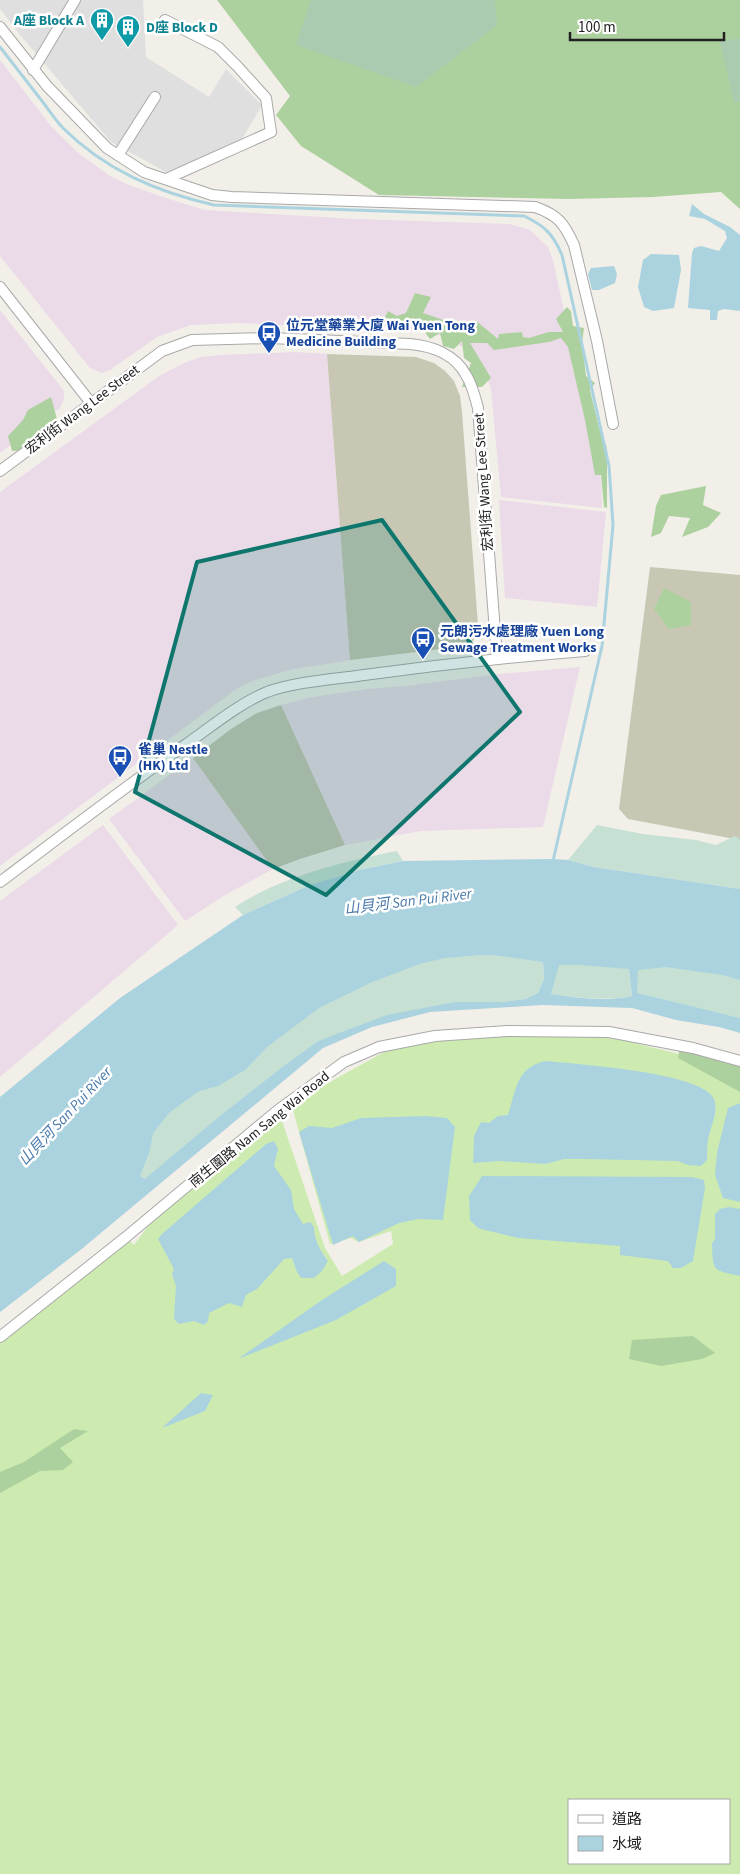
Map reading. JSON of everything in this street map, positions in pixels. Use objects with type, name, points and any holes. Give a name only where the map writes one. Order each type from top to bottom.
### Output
[{"type":"street","points":[[33,70],[75,0]]},
{"type":"street","points":[[165,20],[218,47],[238,67],[266,98],[271,132],[166,180]]},
{"type":"street","points":[[0,27],[33,70],[107,148],[144,172],[166,180],[212,195],[232,197],[535,207],[555,215],[568,231],[574,245],[597,340],[613,424]]},
{"type":"street","points":[[118,155],[155,97]]},
{"type":"street","points":[[0,287],[91,403]]},
{"type":"street","name":"宏利街 Wang Lee Street","points":[[0,471],[162,351],[192,340],[269,338],[410,344],[425,346],[441,352],[453,360],[466,373],[478,408],[497,658]]},
{"type":"street","points":[[0,882],[123,788],[220,721],[267,693],[278,689],[330,680],[497,658],[585,652]]},
{"type":"street","name":"南生圍路 Nam Sang Wai Road","points":[[0,1337],[126,1237],[278,1110],[344,1062],[379,1047],[435,1036],[507,1031],[608,1032],[693,1048],[740,1061]]},
{"type":"highlighted area","points":[[382,520],[520,712],[326,895],[135,792],[197,562]]},
{"type":"shaded area","points":[[0,0],[143,0],[146,57],[209,97],[226,69],[262,105],[241,141],[166,172],[111,142],[21,36],[0,9]]},
{"type":"shaded area","points":[[0,60],[51,126],[77,152],[110,176],[169,199],[205,210],[356,219],[510,224],[530,230],[548,247],[553,260],[601,481],[602,508],[501,497],[491,389],[485,373],[464,348],[450,339],[432,333],[238,323],[191,325],[157,337],[110,370],[102,373],[90,368],[0,256]]},
{"type":"shaded area","points":[[0,310],[64,391],[64,400],[60,408],[0,453]]},
{"type":"shaded area","points":[[296,352],[327,354],[350,660],[289,670],[252,681],[236,689],[0,866],[0,492],[159,376],[184,363],[201,357],[221,355]]},
{"type":"shaded area","points":[[327,354],[416,357],[434,363],[454,381],[460,396],[462,412],[478,625],[477,635],[466,646],[350,660]]},
{"type":"shaded area","points":[[499,500],[606,512],[597,607],[505,598]]},
{"type":"shaded area","points":[[650,567],[740,575],[740,840],[628,819],[619,809]]},
{"type":"shaded area","points":[[580,667],[543,827],[421,831],[345,845],[281,705],[313,697],[367,689]]},
{"type":"shaded area","points":[[281,705],[345,845],[273,869],[193,758],[231,729],[257,713]]},
{"type":"shaded area","points":[[193,758],[273,869],[225,895],[185,921],[109,819]]},
{"type":"shaded area","points":[[103,825],[178,925],[0,1077],[0,901]]},
{"type":"shaded area","points":[[597,825],[643,834],[696,840],[716,845],[735,836],[740,839],[740,889],[594,867],[568,860]]},
{"type":"shaded area","points":[[397,851],[403,861],[359,870],[310,885],[243,915],[235,907],[253,896],[313,871]]},
{"type":"shaded area","points":[[422,918],[740,964],[740,1018],[637,994],[637,970],[629,969],[632,996],[591,998],[550,994],[553,981],[543,963],[544,979],[538,993],[534,997],[501,1002],[455,1002],[318,1041],[221,1115],[156,1171],[145,1179],[140,1176],[84,1247],[0,1312],[0,1234]]},
{"type":"green space","points":[[217,0],[740,0],[740,209],[721,192],[653,197],[569,199],[379,195],[301,146],[276,115],[290,96]]},
{"type":"green space","points":[[311,0],[495,0],[497,25],[416,87],[296,45]]},
{"type":"green space","points":[[740,38],[740,101],[734,103],[720,42]]},
{"type":"green space","points":[[415,293],[431,297],[423,313],[452,323],[460,328],[475,320],[498,339],[499,334],[522,332],[523,337],[529,338],[549,332],[563,332],[556,319],[567,307],[571,311],[573,326],[584,328],[582,343],[586,376],[595,383],[590,390],[599,428],[607,448],[607,508],[604,507],[601,475],[595,475],[585,420],[568,347],[561,338],[549,342],[494,350],[487,343],[470,343],[491,378],[482,387],[462,387],[471,363],[464,358],[462,341],[454,349],[443,346],[440,333],[430,339],[421,327],[382,323],[388,311],[397,316],[406,313]]},
{"type":"green space","points":[[51,397],[61,434],[37,450],[12,451],[8,436],[23,420],[28,410]]},
{"type":"green space","points":[[706,486],[703,505],[721,513],[708,527],[682,537],[690,518],[669,516],[661,533],[651,537],[656,506],[661,495]]},
{"type":"green space","points":[[664,588],[691,602],[691,625],[669,629],[654,609]]},
{"type":"green space","points":[[565,1032],[622,1040],[740,1069],[740,1874],[0,1874],[0,1337],[126,1237],[134,1245],[151,1222],[267,1119],[280,1115],[325,1248],[342,1276],[393,1244],[391,1231],[359,1242],[351,1238],[330,1244],[293,1110],[321,1087],[384,1052],[435,1036]]},
{"type":"green space","points":[[681,1042],[740,1065],[740,1092],[678,1058]]},
{"type":"green space","points":[[693,1336],[715,1353],[702,1359],[661,1366],[629,1359],[632,1340]]},
{"type":"green space","points":[[74,1429],[88,1431],[60,1448],[73,1462],[63,1470],[40,1471],[0,1493],[0,1472],[24,1462]]},
{"type":"water","points":[[692,204],[704,214],[730,227],[740,235],[740,311],[724,309],[718,311],[717,320],[710,320],[710,310],[688,308],[692,253],[694,248],[701,246],[719,251],[727,238],[725,231],[705,219],[689,216]]},
{"type":"water","points":[[651,254],[679,255],[681,270],[674,308],[653,311],[644,307],[638,287],[643,260]]},
{"type":"water","points":[[614,266],[617,274],[615,283],[599,290],[592,290],[588,274],[591,268]]},
{"type":"water","name":"山貝河 San Pui River","points":[[568,860],[594,867],[740,889],[740,980],[723,975],[666,967],[638,970],[637,993],[740,1018],[740,1033],[719,1027],[676,1020],[632,1008],[542,1005],[430,1012],[372,1027],[323,1048],[84,1247],[0,1312],[0,1097],[120,998],[243,915],[310,885],[359,870],[403,861]],"holes":[[[494,955],[543,962],[544,979],[538,993],[526,999],[501,1002],[455,1002],[387,1015],[318,1041],[221,1115],[145,1179],[140,1176],[150,1150],[153,1133],[170,1112],[199,1091],[218,1086],[245,1070],[267,1047],[319,1008],[370,983],[419,964],[445,958]],[[559,965],[629,969],[632,996],[601,999],[551,994]]]},
{"type":"water","points":[[545,1061],[636,1071],[687,1082],[705,1090],[714,1099],[715,1104],[714,1120],[708,1140],[707,1160],[701,1166],[688,1165],[678,1161],[583,1159],[564,1159],[546,1164],[499,1161],[473,1163],[474,1136],[481,1122],[489,1123],[498,1116],[508,1115],[519,1081],[523,1075],[535,1064]]},
{"type":"water","points":[[740,1103],[740,1202],[723,1198],[715,1175],[717,1153],[728,1108]]},
{"type":"water","points":[[426,1116],[447,1118],[455,1127],[443,1220],[419,1219],[399,1223],[359,1242],[353,1236],[333,1245],[299,1132],[309,1126],[332,1128],[361,1118]]},
{"type":"water","points":[[274,1141],[278,1149],[274,1166],[291,1190],[294,1209],[303,1224],[310,1222],[314,1227],[318,1245],[328,1261],[322,1271],[314,1278],[301,1278],[292,1258],[284,1259],[257,1289],[246,1295],[242,1307],[229,1303],[209,1313],[208,1321],[204,1325],[194,1321],[179,1324],[174,1319],[176,1286],[172,1274],[174,1269],[158,1239],[266,1144]]},
{"type":"water","points":[[482,1176],[692,1177],[704,1180],[705,1188],[693,1261],[681,1268],[673,1268],[668,1261],[620,1255],[620,1246],[518,1238],[478,1228],[470,1220],[469,1196]]},
{"type":"water","points":[[729,1207],[740,1209],[740,1276],[719,1271],[714,1265],[713,1260],[712,1243],[715,1239],[715,1214],[720,1209]]},
{"type":"water","points":[[384,1261],[396,1269],[396,1286],[336,1320],[238,1359],[322,1300]]},
{"type":"water","points":[[201,1393],[213,1395],[205,1411],[162,1428]]},
{"type":"waterway","points":[[0,47],[57,122],[79,143],[114,167],[152,186],[172,193],[214,205],[524,216],[543,227],[555,241],[562,255],[609,466],[613,525],[602,646],[553,861]]},
{"type":"place","name":"A座 Block A","points":[[102,41]]},
{"type":"place","name":"D座 Block D","points":[[128,48]]},
{"type":"place","name":"位元堂藥業大廈 Wai Yuen Tong Medicine Building","points":[[269,354]]},
{"type":"place","name":"元朗污水處理廠 Yuen Long Sewage Treatment Works","points":[[423,660]]},
{"type":"place","name":"雀巢 Nestle (HK) Ltd","points":[[120,778]]}]
